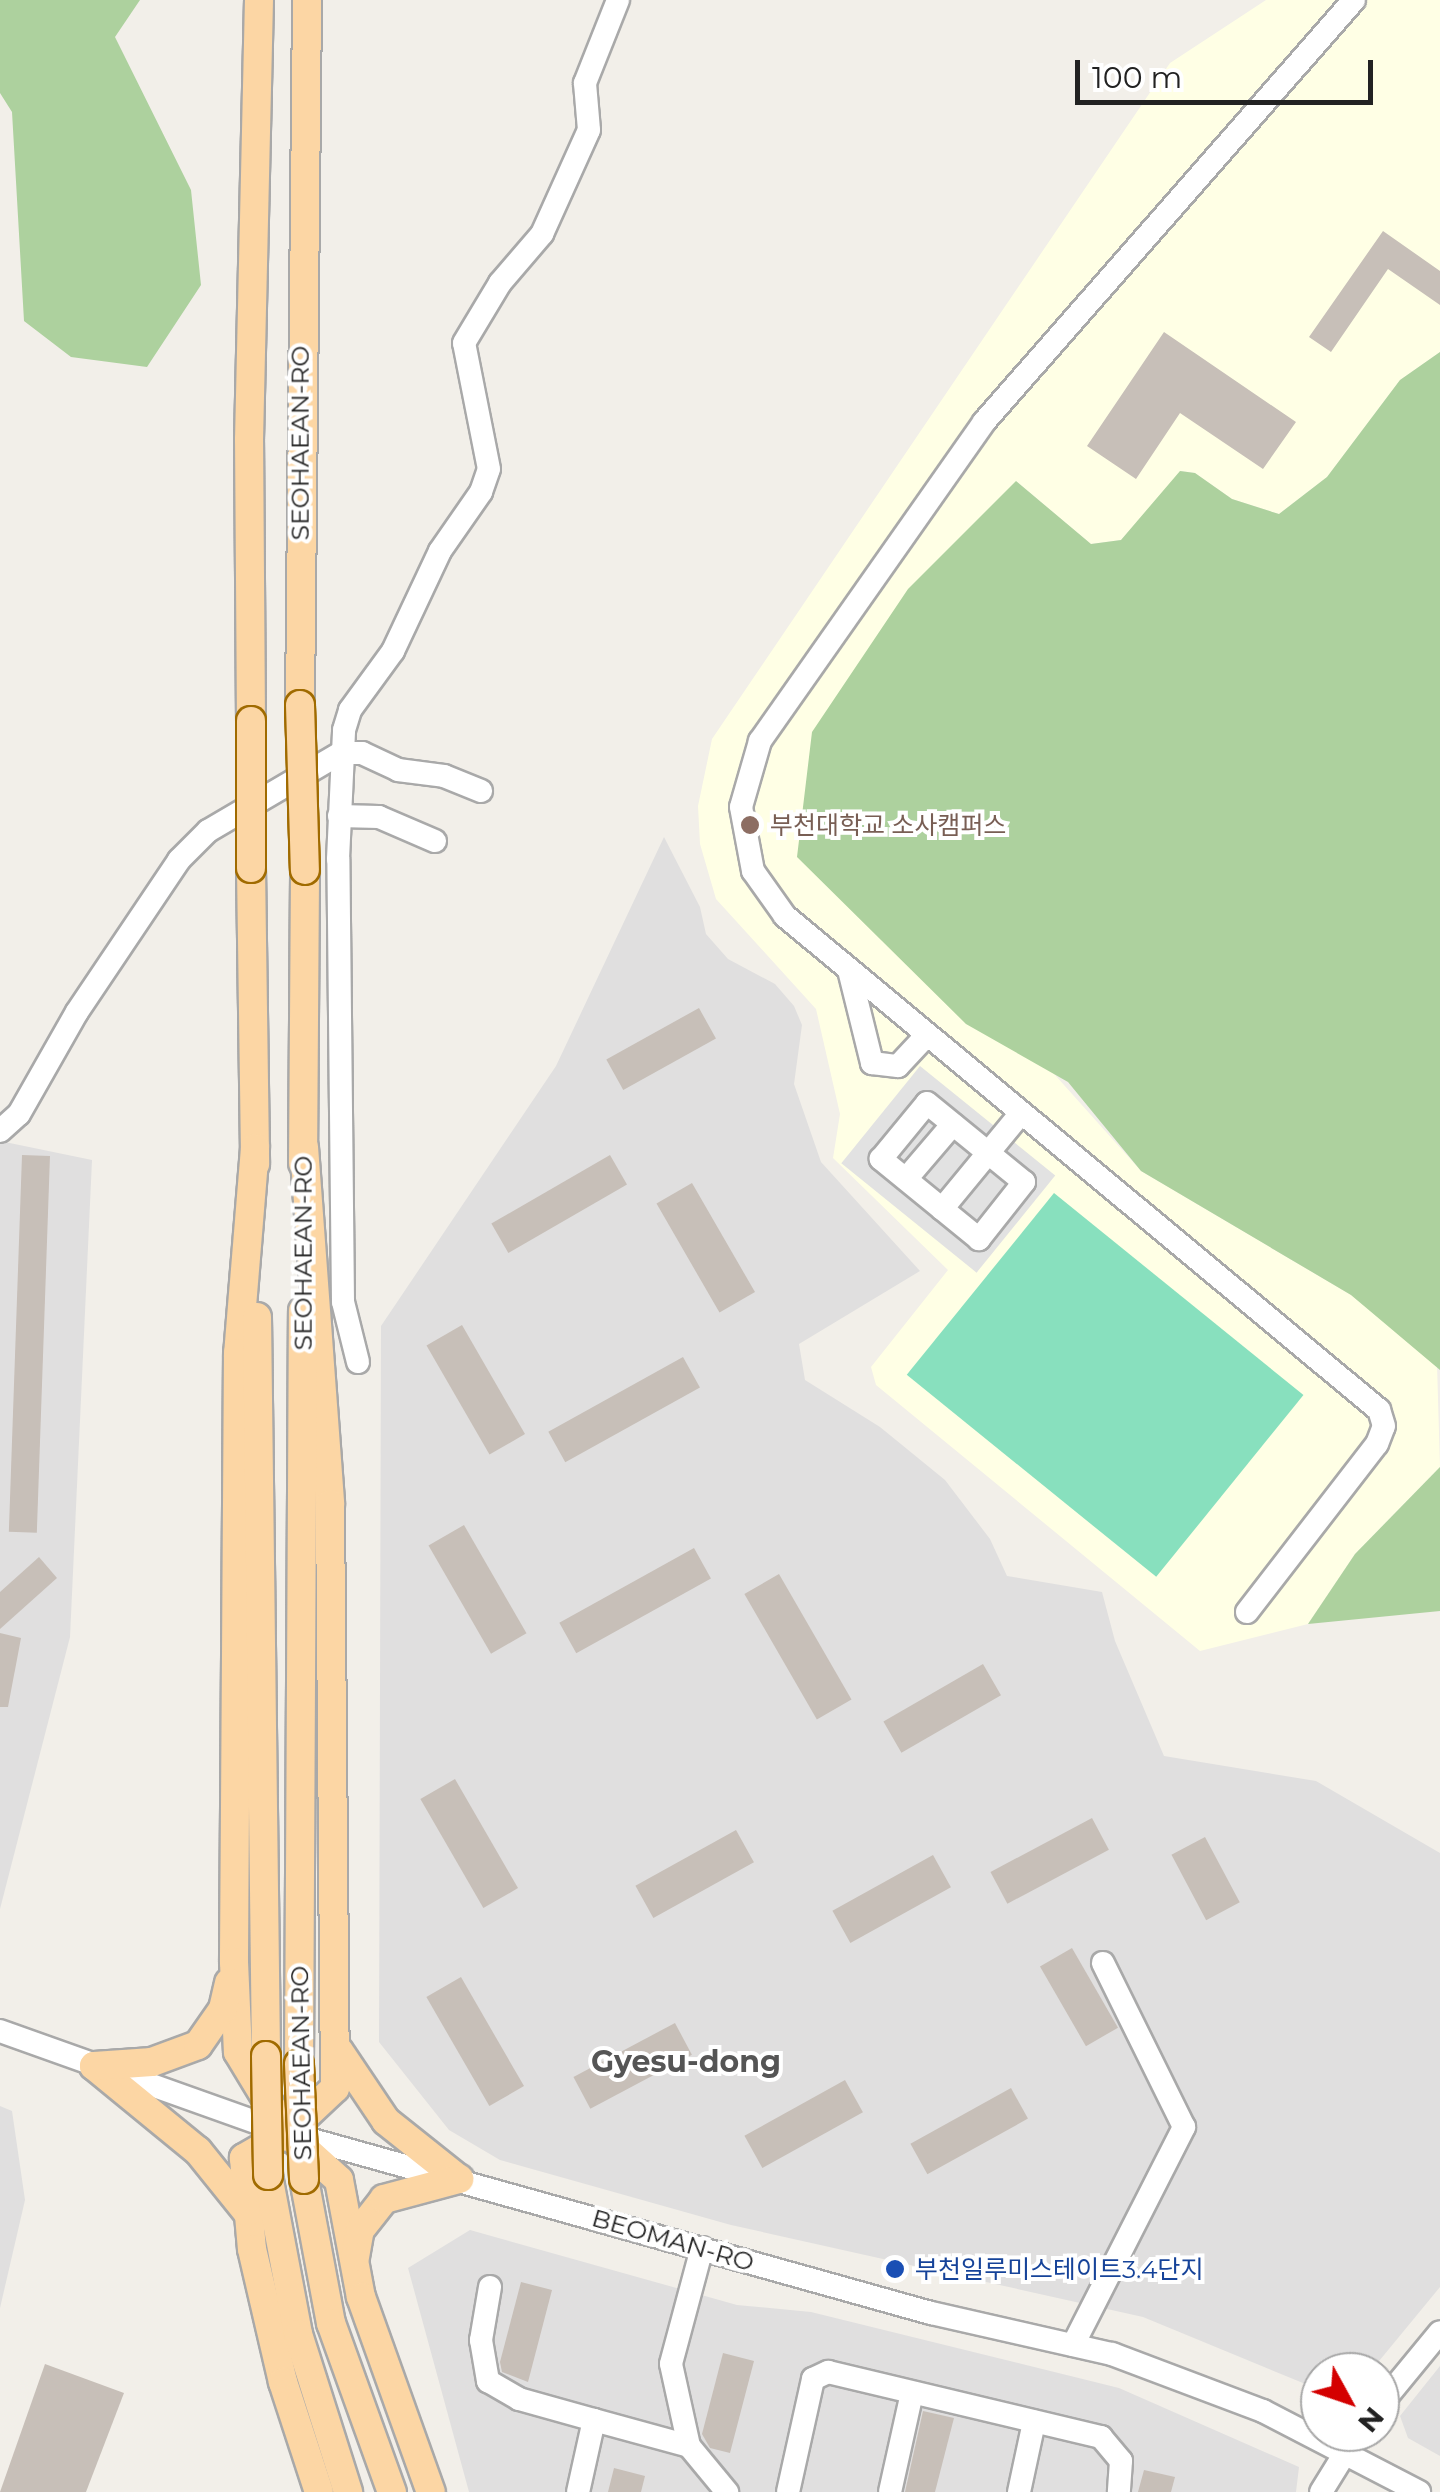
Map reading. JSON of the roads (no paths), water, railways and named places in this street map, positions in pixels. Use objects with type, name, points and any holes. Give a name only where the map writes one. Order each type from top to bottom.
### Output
[{"type":"main road","name":"SEOHAEAN-RO","points":[[258,0],[251,868],[268,2175],[294,2317],[348,2492]]},
{"type":"main road","name":"SEOHAEAN-RO","points":[[307,0],[300,705],[305,870],[299,2064],[304,2179],[331,2323],[392,2492]]},
{"type":"main road","points":[[304,1147],[330,1504],[335,2088],[287,2133],[244,2158],[248,2213],[283,2382],[319,2492]]},
{"type":"main road","points":[[255,1148],[238,1352],[234,1962],[238,2052],[287,2133],[339,2180],[353,2268],[430,2492]]},
{"type":"main road","points":[[94,2066],[152,2062],[198,2046],[224,2009],[234,1962]]},
{"type":"main road","points":[[334,2040],[366,2100],[458,2179]]},
{"type":"main road","points":[[94,2066],[198,2151],[248,2213]]},
{"type":"main road","points":[[353,2268],[370,2210],[402,2190],[458,2179]]},
{"type":"street","points":[[358,1362],[343,1302],[341,753],[350,710],[393,651],[424,577],[481,492],[489,469],[464,343],[500,283],[542,234],[590,130],[586,84],[618,0]]},
{"type":"street","points":[[1247,1612],[1377,1444],[1383,1417],[785,916],[753,871],[741,823],[752,754],[1011,388],[1354,0]]},
{"type":"street","points":[[0,1131],[18,1114],[77,1012],[179,860],[208,831],[341,753],[362,752],[398,770],[444,776],[482,791]]},
{"type":"street","points":[[339,816],[379,818],[435,842]]},
{"type":"street","points":[[849,970],[872,1063],[898,1066],[927,1035]]},
{"type":"street","points":[[926,1103],[988,1153],[1024,1182],[979,1238],[881,1159],[926,1103]]},
{"type":"street","points":[[942,1208],[1022,1114]]},
{"type":"street","points":[[906,1179],[953,1124]]},
{"type":"street","points":[[1073,2344],[1184,2127],[1104,1964]]},
{"type":"street","name":"BEOMAN-RO","points":[[0,2032],[287,2133],[931,2313],[1073,2344],[1184,2378],[1300,2432]]},
{"type":"street","points":[[702,2248],[671,2364],[689,2446],[726,2492]]},
{"type":"street","points":[[490,2287],[481,2340],[488,2381],[519,2399],[689,2446]]},
{"type":"street","points":[[1400,2381],[1440,2332]]},
{"type":"street","points":[[788,2492],[808,2393],[820,2373],[1111,2443],[1121,2461],[1118,2492]]},
{"type":"street","points":[[890,2492],[912,2393]]},
{"type":"street","points":[[578,2492],[594,2420]]},
{"type":"street","points":[[1019,2492],[1034,2422]]},
{"type":"street","points":[[1321,2492],[1341,2452]]},
{"type":"street","name":"BEOMAN-RO","points":[[1344,2452],[1419,2492]]},
{"type":"place","name":"부천대학교 소사캠퍼스","points":[[750,825]]},
{"type":"place","name":"부천일루미스테이트3.4단지","points":[[895,2269]]},
{"type":"district","name":"Gyesu-dong","points":[[686,2062]]}]
